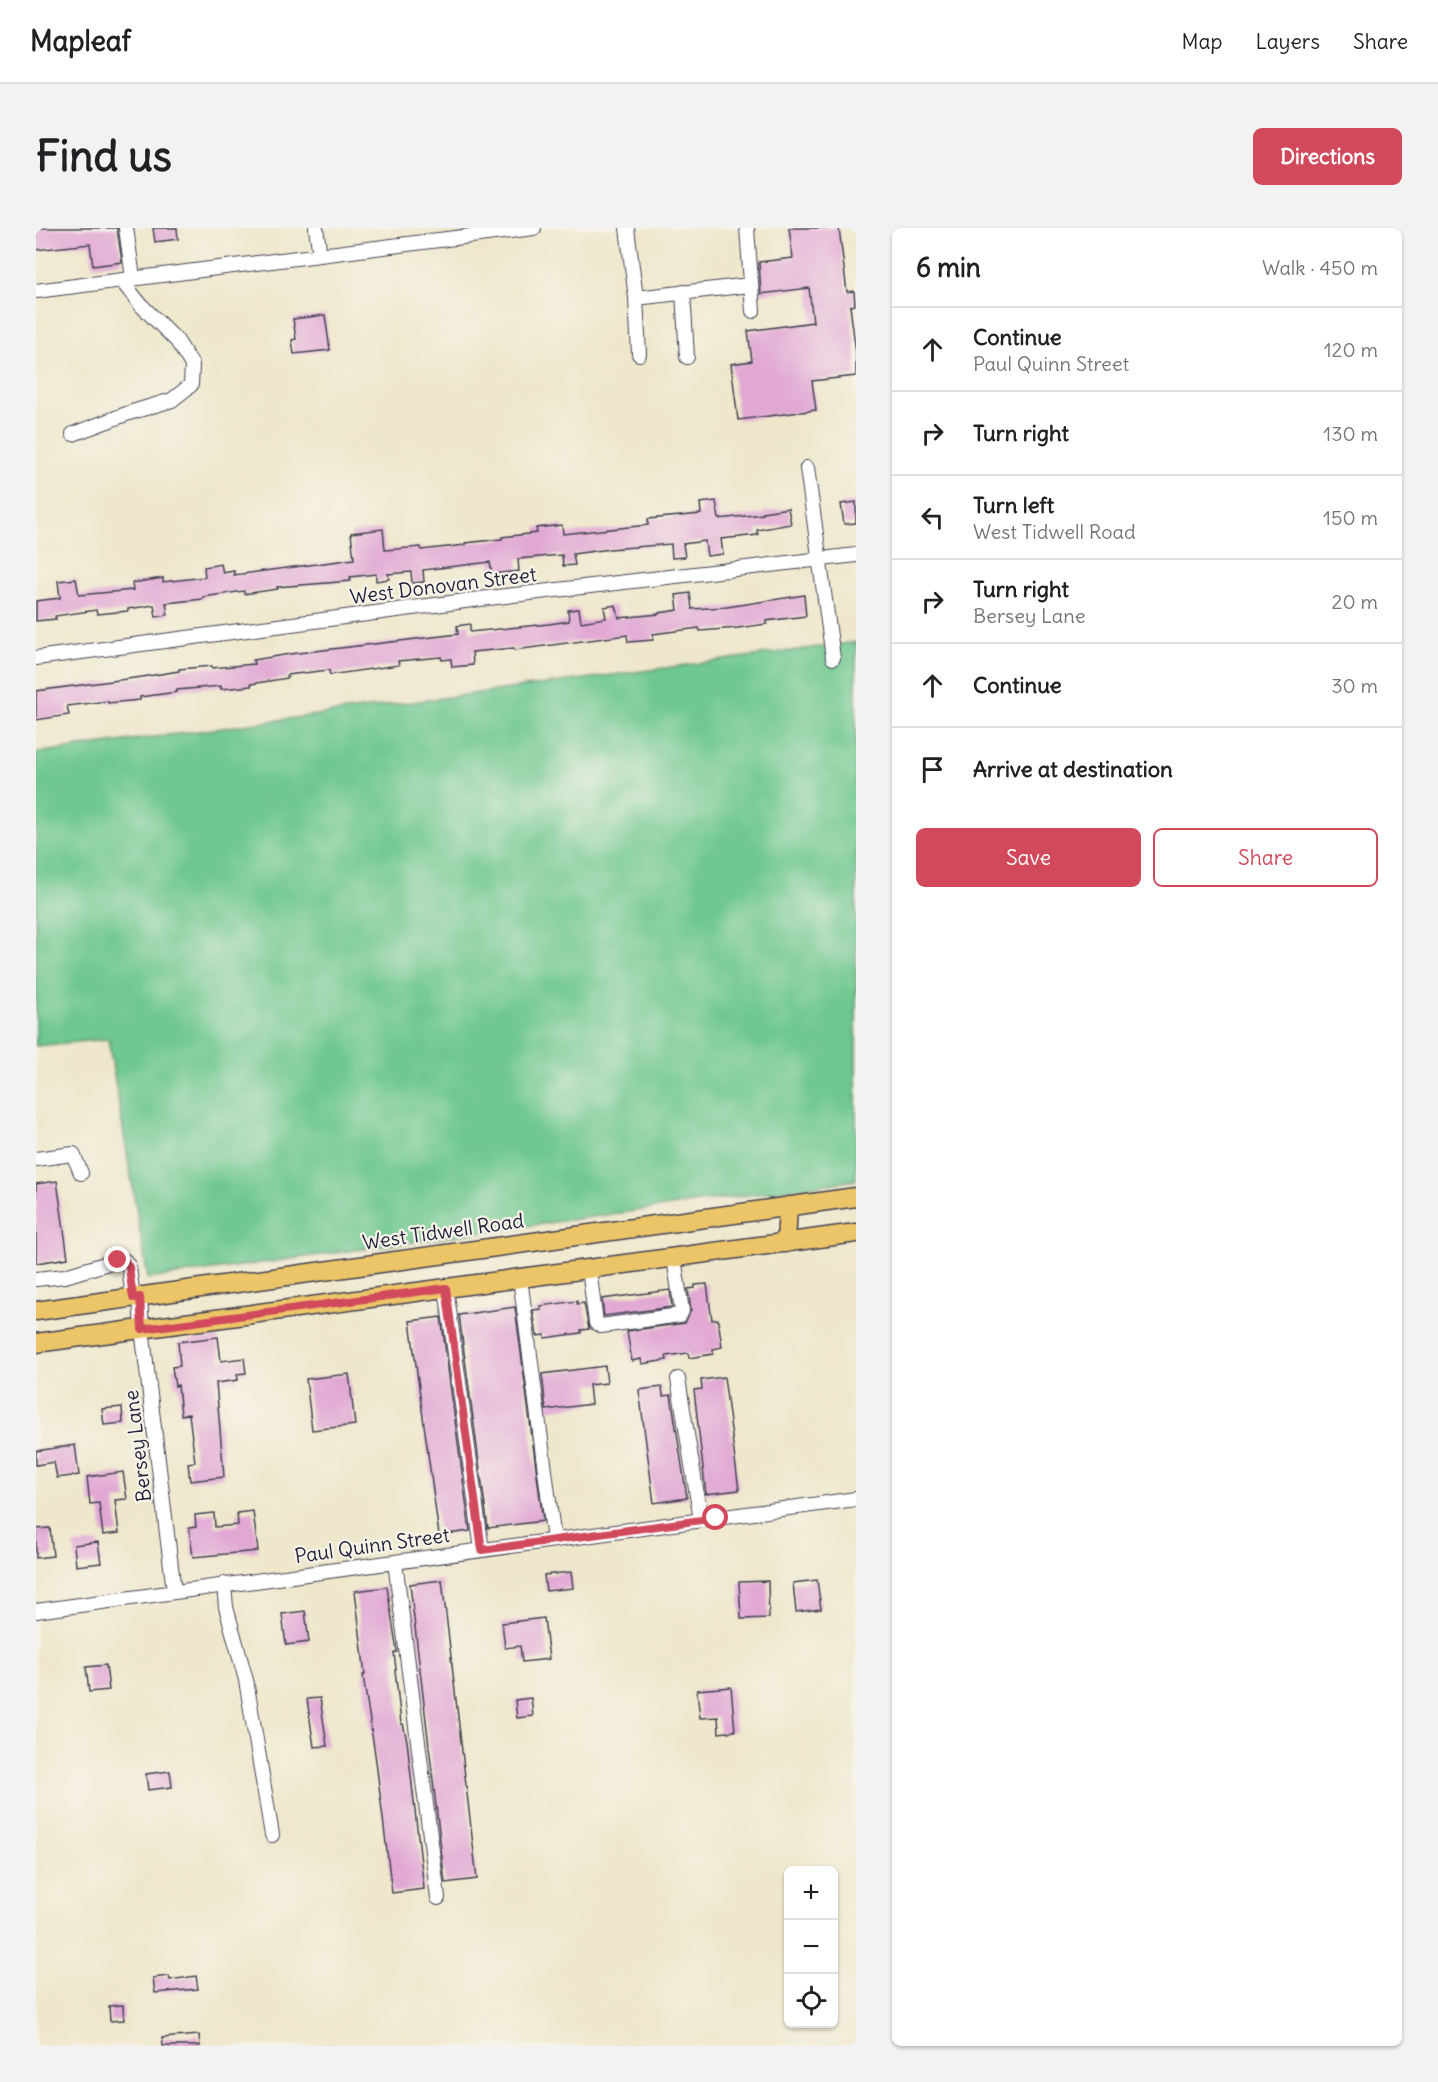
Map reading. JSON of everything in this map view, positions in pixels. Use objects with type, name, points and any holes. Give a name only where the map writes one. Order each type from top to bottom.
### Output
[{"type":"main road","name":"West Tidwell Road","points":[[36,1311],[856,1197]]},
{"type":"main road","points":[[786,1243],[788,1206]]},
{"type":"main road","points":[[36,1343],[856,1233]]},
{"type":"main road","points":[[358,1299],[360,1266]]},
{"type":"street","points":[[73,434],[129,412],[172,400],[191,385],[192,365],[177,341],[141,305],[127,279],[126,228]]},
{"type":"street","points":[[316,228],[320,255]]},
{"type":"street","points":[[36,291],[534,228]]},
{"type":"street","points":[[627,228],[636,298],[639,354]]},
{"type":"street","points":[[747,228],[753,311]]},
{"type":"street","points":[[636,298],[750,285]]},
{"type":"street","points":[[683,292],[687,357]]},
{"type":"street","points":[[807,468],[833,658]]},
{"type":"street","name":"West Donovan Street","points":[[36,658],[480,599],[856,555]]},
{"type":"street","points":[[36,1159],[73,1154],[81,1173]]},
{"type":"street","points":[[589,1269],[596,1323],[601,1326],[680,1315],[682,1311],[674,1258]]},
{"type":"street","name":"Bersey Lane","points":[[36,1279],[65,1276],[118,1260],[125,1261],[129,1267],[142,1329],[174,1591]]},
{"type":"street","points":[[520,1278],[554,1540]]},
{"type":"street","points":[[446,1288],[482,1550]]},
{"type":"street","points":[[678,1379],[701,1520]]},
{"type":"street","name":"Paul Quinn Street","points":[[36,1611],[856,1499]]},
{"type":"street","points":[[395,1562],[438,1898]]},
{"type":"street","points":[[224,1584],[226,1608],[246,1680],[272,1835]]},
{"type":"green space","points":[[856,642],[856,1180],[148,1279],[108,1039],[36,1046],[36,753]]},
{"type":"building","points":[[36,228],[117,228],[122,262],[93,266],[90,244],[36,250]]},
{"type":"building","points":[[153,228],[177,228],[178,239],[155,242]]},
{"type":"building","points":[[789,228],[839,228],[847,292],[854,291],[855,305],[850,306],[856,353],[856,376],[812,381],[816,410],[738,420],[731,364],[752,361],[748,331],[813,322],[809,288],[761,294],[759,262],[793,258]]},
{"type":"building","points":[[325,315],[330,350],[294,354],[292,340],[296,339],[293,319]]},
{"type":"building","points":[[716,501],[719,519],[763,514],[763,512],[788,508],[791,524],[757,530],[758,535],[721,539],[723,554],[707,556],[705,541],[683,544],[685,557],[672,558],[671,544],[610,549],[573,554],[575,565],[563,566],[562,555],[518,559],[519,571],[492,574],[490,562],[423,570],[424,582],[412,583],[411,572],[388,574],[389,579],[376,581],[376,574],[350,577],[351,581],[277,587],[278,589],[244,594],[244,591],[166,603],[168,615],[156,617],[154,605],[128,609],[128,611],[97,614],[96,610],[36,621],[36,601],[60,598],[58,581],[76,579],[79,595],[133,590],[132,583],[163,578],[163,582],[205,577],[204,567],[221,564],[223,573],[234,571],[234,575],[354,559],[351,533],[383,529],[385,550],[421,547],[421,550],[537,533],[536,528],[562,525],[563,534],[648,525],[648,519],[701,514],[700,503]]},
{"type":"building","points":[[856,502],[856,523],[844,524],[841,504]]},
{"type":"building","points":[[690,593],[692,609],[727,607],[804,595],[806,616],[766,621],[767,624],[738,628],[700,631],[699,628],[653,634],[653,640],[628,642],[627,635],[515,650],[514,648],[472,652],[473,665],[452,667],[451,659],[442,660],[441,657],[398,661],[399,665],[330,675],[329,670],[287,675],[288,678],[251,684],[251,686],[177,690],[177,692],[140,697],[140,700],[67,706],[69,715],[36,720],[36,691],[142,677],[179,671],[179,669],[254,664],[253,660],[290,654],[458,634],[457,626],[470,624],[470,632],[569,621],[568,610],[579,609],[581,622],[606,618],[604,607],[616,605],[619,618],[659,614],[678,610],[676,595]]},
{"type":"building","points":[[57,1181],[68,1258],[36,1263],[36,1184]]},
{"type":"building","points":[[707,1284],[712,1320],[718,1319],[722,1347],[713,1349],[713,1354],[689,1358],[688,1353],[666,1356],[667,1360],[642,1364],[641,1359],[632,1361],[627,1331],[685,1323],[691,1310],[688,1289],[695,1288],[695,1285]]},
{"type":"building","points":[[670,1290],[672,1307],[604,1316],[602,1299]]},
{"type":"building","points":[[577,1301],[577,1304],[584,1303],[589,1329],[581,1330],[581,1333],[545,1338],[545,1335],[537,1336],[533,1310],[541,1309],[540,1306]]},
{"type":"building","points":[[515,1307],[543,1521],[488,1528],[459,1315]]},
{"type":"building","points":[[441,1317],[470,1531],[439,1535],[410,1321]]},
{"type":"building","points":[[218,1337],[221,1361],[244,1358],[246,1373],[237,1374],[238,1380],[216,1383],[224,1477],[190,1481],[188,1463],[195,1462],[189,1414],[181,1415],[178,1385],[175,1386],[172,1367],[180,1366],[178,1342]]},
{"type":"building","points":[[605,1366],[607,1383],[589,1385],[591,1404],[546,1410],[542,1374]]},
{"type":"building","points":[[349,1374],[355,1425],[312,1430],[306,1379]]},
{"type":"building","points":[[724,1377],[739,1490],[706,1494],[694,1390],[702,1389],[701,1380]]},
{"type":"building","points":[[662,1387],[663,1396],[671,1395],[687,1498],[654,1503],[639,1390]]},
{"type":"building","points":[[122,1407],[123,1423],[104,1425],[102,1409]]},
{"type":"building","points":[[75,1445],[79,1475],[57,1478],[54,1462],[36,1465],[36,1451]]},
{"type":"building","points":[[123,1472],[127,1499],[115,1500],[119,1533],[103,1535],[99,1503],[90,1504],[87,1477]]},
{"type":"building","points":[[253,1511],[258,1551],[193,1557],[189,1528],[196,1527],[195,1515],[214,1513],[215,1527],[238,1525],[237,1513]]},
{"type":"building","points":[[50,1528],[53,1556],[36,1558],[36,1529]]},
{"type":"building","points":[[98,1542],[101,1563],[76,1566],[74,1545]]},
{"type":"building","points":[[571,1572],[573,1588],[546,1591],[544,1575]]},
{"type":"building","points":[[442,1580],[477,1879],[445,1883],[410,1584]]},
{"type":"building","points":[[817,1580],[821,1609],[796,1612],[793,1583]]},
{"type":"building","points":[[768,1581],[769,1618],[741,1619],[739,1582]]},
{"type":"building","points":[[387,1587],[397,1652],[394,1653],[401,1724],[403,1724],[407,1741],[424,1889],[392,1893],[363,1675],[365,1675],[355,1591]]},
{"type":"building","points":[[305,1611],[309,1642],[286,1645],[282,1614]]},
{"type":"building","points":[[544,1618],[549,1659],[522,1662],[520,1646],[505,1648],[502,1623]]},
{"type":"building","points":[[106,1665],[109,1690],[89,1692],[86,1667]]},
{"type":"building","points":[[731,1687],[735,1731],[719,1733],[718,1717],[700,1718],[697,1690]]},
{"type":"building","points":[[320,1698],[327,1746],[314,1747],[307,1699]]},
{"type":"building","points":[[531,1698],[533,1716],[517,1718],[515,1700]]},
{"type":"building","points":[[170,1771],[172,1787],[148,1790],[146,1774]]},
{"type":"building","points":[[169,1976],[170,1980],[196,1976],[198,1989],[155,1993],[153,1978]]},
{"type":"building","points":[[123,2005],[124,2020],[110,2021],[109,2006]]},
{"type":"building","points":[[199,2035],[200,2046],[163,2046],[162,2038]]},
{"type":"route","points":[[118,1260],[125,1261],[129,1267],[133,1298],[140,1297],[142,1329],[446,1288],[482,1550],[716,1518]]}]
